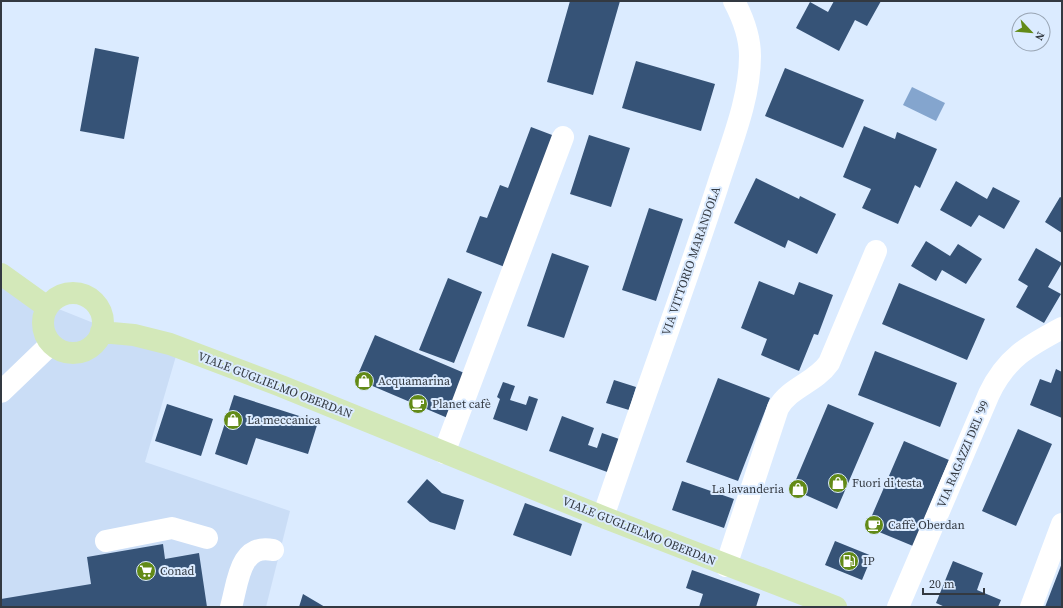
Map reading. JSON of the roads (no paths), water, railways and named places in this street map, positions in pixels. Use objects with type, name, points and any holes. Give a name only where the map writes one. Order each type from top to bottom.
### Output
[{"type":"main road","points":[[1,274],[47,307]]},
{"type":"main road","points":[[75,293],[84,295],[93,300],[99,307],[102,316],[101,332],[95,344],[87,350],[78,353],[68,353],[59,350],[51,344],[43,328],[42,320],[47,307],[56,297],[75,293]]},
{"type":"main road","name":"VIALE GUGLIELMO OBERDAN","points":[[101,332],[134,335],[170,344],[281,386],[726,566],[836,607]]},
{"type":"street","name":"VIA VITTORIO MARANDOLA","points":[[603,517],[708,216],[743,103],[748,80],[749,50],[745,26],[734,1]]},
{"type":"street","points":[[444,453],[563,137]]},
{"type":"street","points":[[726,566],[778,408],[791,392],[817,377],[828,363],[876,251]]},
{"type":"street","name":"VIA RAGAZZI DEL '99","points":[[898,607],[989,394],[998,378],[1010,361],[1023,350],[1062,328]]},
{"type":"street","points":[[1,392],[51,344]]},
{"type":"street","points":[[1031,607],[1062,524]]},
{"type":"street","points":[[106,541],[172,528],[207,538]]},
{"type":"street","points":[[232,607],[243,563],[248,555],[255,550],[264,548],[272,550]]},
{"type":"water","points":[[912,87],[945,103],[936,121],[903,105]]},
{"type":"place","name":"Acquamarina","points":[[364,381]]},
{"type":"place","name":"Planet cafè","points":[[418,404]]},
{"type":"place","name":"La meccanica","points":[[233,420]]},
{"type":"place","name":"Fuori di testa","points":[[838,483]]},
{"type":"place","name":"La lavanderia","points":[[798,489]]},
{"type":"place","name":"Caffè Oberdan","points":[[874,525]]},
{"type":"place","name":"IP","points":[[849,561]]},
{"type":"place","name":"Conad","points":[[146,571]]}]
